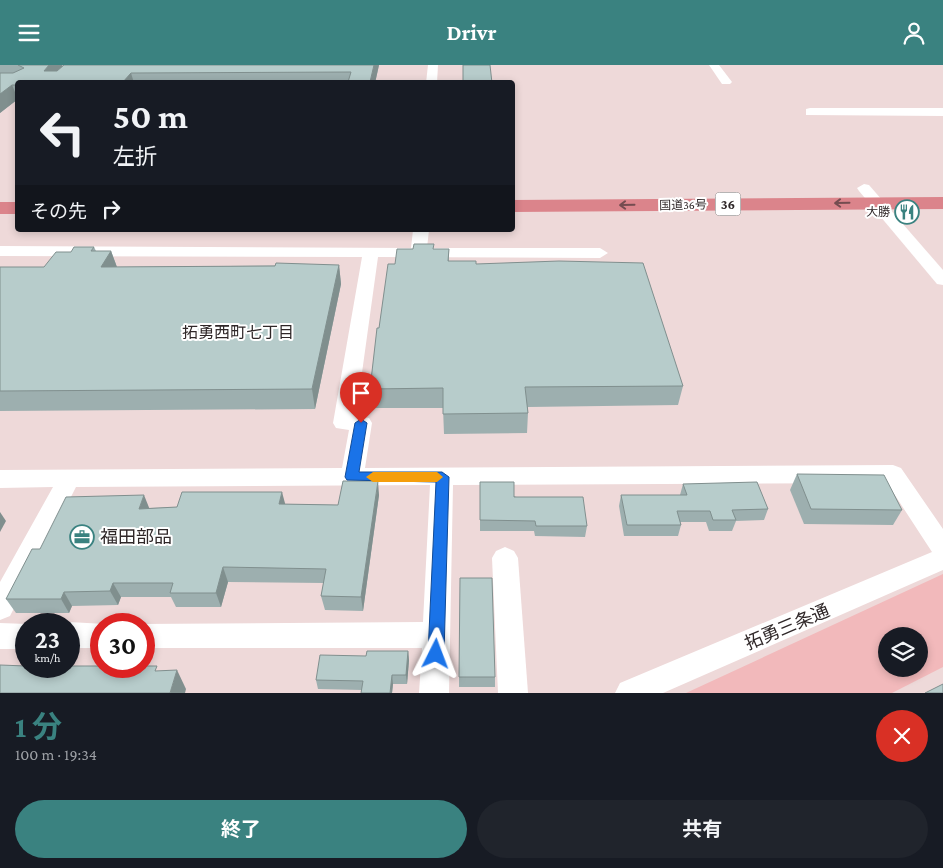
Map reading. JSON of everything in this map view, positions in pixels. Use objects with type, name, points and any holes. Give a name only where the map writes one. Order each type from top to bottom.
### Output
[{"type":"highway","name":"国道36号","points":[[515,191],[943,188]]},
{"type":"highway","points":[[0,192],[15,192]]},
{"type":"highway","name":"国道36号","points":[[515,206],[943,203]]},
{"type":"highway","points":[[0,208],[15,208]]},
{"type":"street","points":[[431,80],[433,65]]},
{"type":"street","points":[[714,65],[726,82]]},
{"type":"street","points":[[810,112],[943,112]]},
{"type":"street","points":[[864,188],[943,280]]},
{"type":"street","points":[[418,253],[421,232]]},
{"type":"street","points":[[0,251],[600,253]]},
{"type":"street","points":[[352,477],[361,423],[344,423],[371,252]]},
{"type":"street","points":[[0,479],[893,474],[943,549]]},
{"type":"street","points":[[434,693],[438,635],[442,477]]},
{"type":"street","points":[[0,607],[69,479]]},
{"type":"street","points":[[505,558],[512,693]]},
{"type":"street","name":"拓勇三条通","points":[[630,693],[943,559]]},
{"type":"street","points":[[155,635],[438,635]]},
{"type":"street","points":[[0,636],[15,636]]},
{"type":"shaded area","points":[[943,574],[943,667],[928,675],[928,627],[878,627],[878,677],[923,677],[892,693],[686,693]]},
{"type":"building","points":[[18,65],[49,65],[44,71],[57,71],[64,65],[374,65],[370,80],[349,80],[351,72],[131,73],[125,80],[15,80],[15,85],[12,85],[0,94],[0,73],[13,73],[24,68]]},
{"type":"building","points":[[463,65],[490,65],[492,80],[463,80]]},
{"type":"building","points":[[414,244],[434,244],[433,249],[449,249],[448,261],[476,261],[476,264],[559,261],[643,263],[683,386],[525,387],[528,413],[443,414],[443,388],[370,389],[377,328],[379,328],[388,264],[395,264],[397,249],[413,249]]},
{"type":"building","points":[[74,247],[94,247],[91,251],[111,251],[101,267],[275,266],[276,263],[339,265],[312,389],[0,391],[0,267],[44,267],[56,252],[71,252]]},
{"type":"building","points":[[797,474],[884,475],[902,510],[811,509]]},
{"type":"building","points":[[343,481],[378,481],[361,597],[321,596],[326,569],[223,567],[216,593],[170,593],[173,583],[113,583],[110,591],[64,592],[61,599],[6,599],[32,549],[40,549],[66,497],[144,495],[139,509],[177,507],[182,492],[282,492],[279,504],[338,505]]},
{"type":"building","points":[[480,482],[514,482],[514,497],[583,497],[587,526],[536,526],[535,521],[480,520]]},
{"type":"building","points":[[757,482],[768,509],[732,510],[736,520],[713,520],[710,511],[677,511],[681,525],[627,525],[621,495],[687,495],[683,484]]},
{"type":"building","points":[[460,578],[492,578],[495,677],[459,677]]},
{"type":"building","points":[[367,651],[408,651],[406,675],[392,675],[390,693],[361,693],[363,681],[316,680],[320,655],[366,656]]},
{"type":"building","points":[[0,665],[15,666],[15,678],[80,678],[80,666],[90,666],[90,678],[155,678],[155,671],[177,670],[170,693],[0,693]]},
{"type":"building","points":[[943,684],[943,693],[925,693]]},
{"type":"slow traffic","points":[[373,477],[437,477]]},
{"type":"place","name":"大勝","points":[[907,212]]},
{"type":"place","name":"福田部品","points":[[82,537]]},
{"type":"district","name":"拓勇西町七丁目","points":[[238,332]]},
{"type":"route","points":[[361,423],[352,477],[442,477],[436,654]]}]
